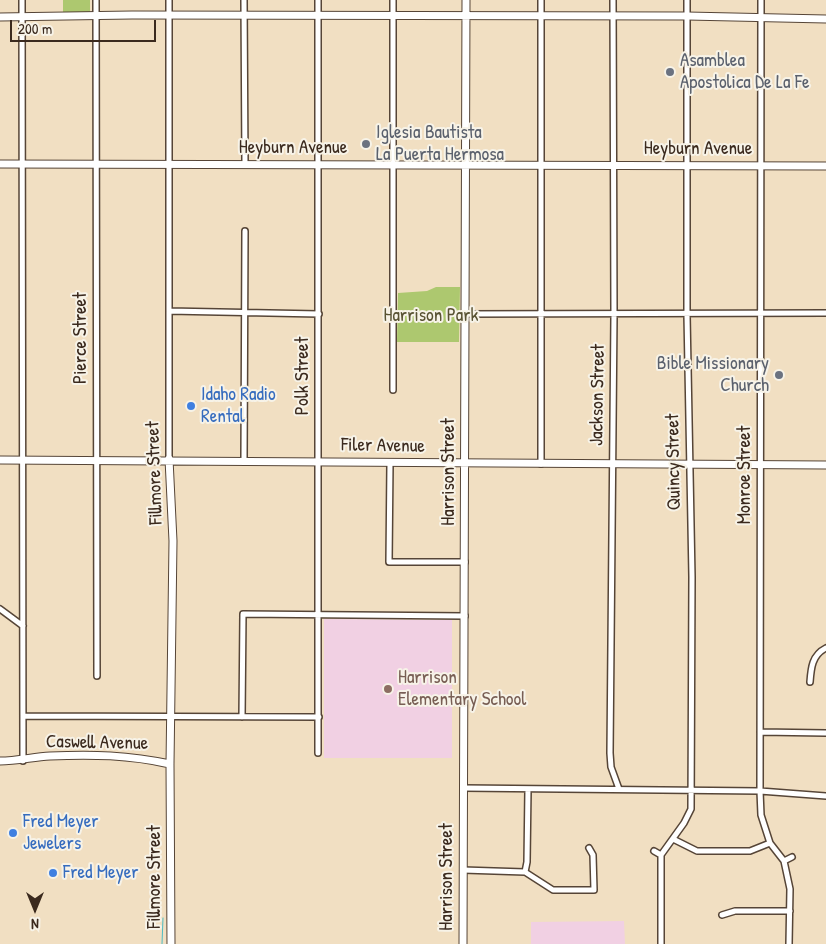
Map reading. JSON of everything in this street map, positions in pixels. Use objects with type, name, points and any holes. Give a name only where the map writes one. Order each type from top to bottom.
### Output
[{"type":"street","points":[[22,0],[24,760]]},
{"type":"street","name":"Pierce Street","points":[[96,0],[97,676]]},
{"type":"street","name":"Fillmore Street","points":[[169,0],[169,459],[173,541],[170,764],[171,944]]},
{"type":"street","points":[[244,0],[245,164]]},
{"type":"street","name":"Polk Street","points":[[318,0],[318,753]]},
{"type":"street","points":[[393,0],[393,390]]},
{"type":"street","name":"Harrison Street","points":[[463,944],[466,0]]},
{"type":"street","points":[[541,0],[541,464]]},
{"type":"street","name":"Jackson Street","points":[[613,0],[614,315],[610,753],[619,789]]},
{"type":"street","name":"Quincy Street","points":[[662,854],[690,809],[691,790],[692,577],[687,315],[687,0]]},
{"type":"street","name":"Monroe Street","points":[[761,0],[760,791],[761,815],[770,843],[784,861],[790,889],[789,944]]},
{"type":"street","points":[[0,17],[687,16],[826,19]]},
{"type":"street","name":"Heyburn Avenue","points":[[0,164],[826,166]]},
{"type":"street","points":[[244,460],[245,231]]},
{"type":"street","points":[[170,311],[318,314]]},
{"type":"street","points":[[465,314],[687,315],[826,313]]},
{"type":"street","name":"Filer Avenue","points":[[0,460],[169,459],[465,464],[826,465]]},
{"type":"street","points":[[390,463],[389,562],[465,562]]},
{"type":"street","points":[[0,609],[23,626]]},
{"type":"street","points":[[242,717],[243,614],[465,616]]},
{"type":"street","points":[[810,682],[812,664],[820,651],[826,648]]},
{"type":"street","points":[[23,716],[319,718]]},
{"type":"street","points":[[760,732],[826,733]]},
{"type":"street","name":"Caswell Avenue","points":[[0,761],[48,756],[136,756],[170,764]]},
{"type":"street","points":[[463,788],[760,791],[826,796]]},
{"type":"street","points":[[525,872],[527,862],[528,789]]},
{"type":"street","points":[[673,839],[697,850],[750,851],[770,843]]},
{"type":"street","points":[[463,870],[525,872],[553,890],[594,890],[593,855],[589,848]]},
{"type":"street","points":[[654,851],[662,854],[661,944]]},
{"type":"street","points":[[784,861],[792,857]]},
{"type":"street","points":[[722,915],[735,911],[790,912]]},
{"type":"shaded area","name":"Harrison Elementary School","points":[[324,619],[452,620],[452,758],[324,758]]},
{"type":"shaded area","points":[[624,921],[625,944],[531,944],[531,922]]},
{"type":"green space","points":[[63,0],[90,0],[90,13],[63,13]]},
{"type":"green space","name":"Harrison Park","points":[[436,287],[460,287],[459,342],[397,342],[398,293],[427,291]]},
{"type":"waterway","points":[[162,944],[163,918]]},
{"type":"place","name":"Asamblea Apostolica De La Fe","points":[[670,72]]},
{"type":"place","name":"Iglesia Bautista La Puerta Hermosa","points":[[366,144]]},
{"type":"place","name":"Bible Missionary Church","points":[[779,375]]},
{"type":"place","name":"Idaho Radio Rental","points":[[191,406]]},
{"type":"place","name":"Harrison Elementary School","points":[[388,689]]},
{"type":"place","name":"Fred Meyer Jewelers","points":[[13,833]]},
{"type":"place","name":"Fred Meyer","points":[[53,873]]}]
